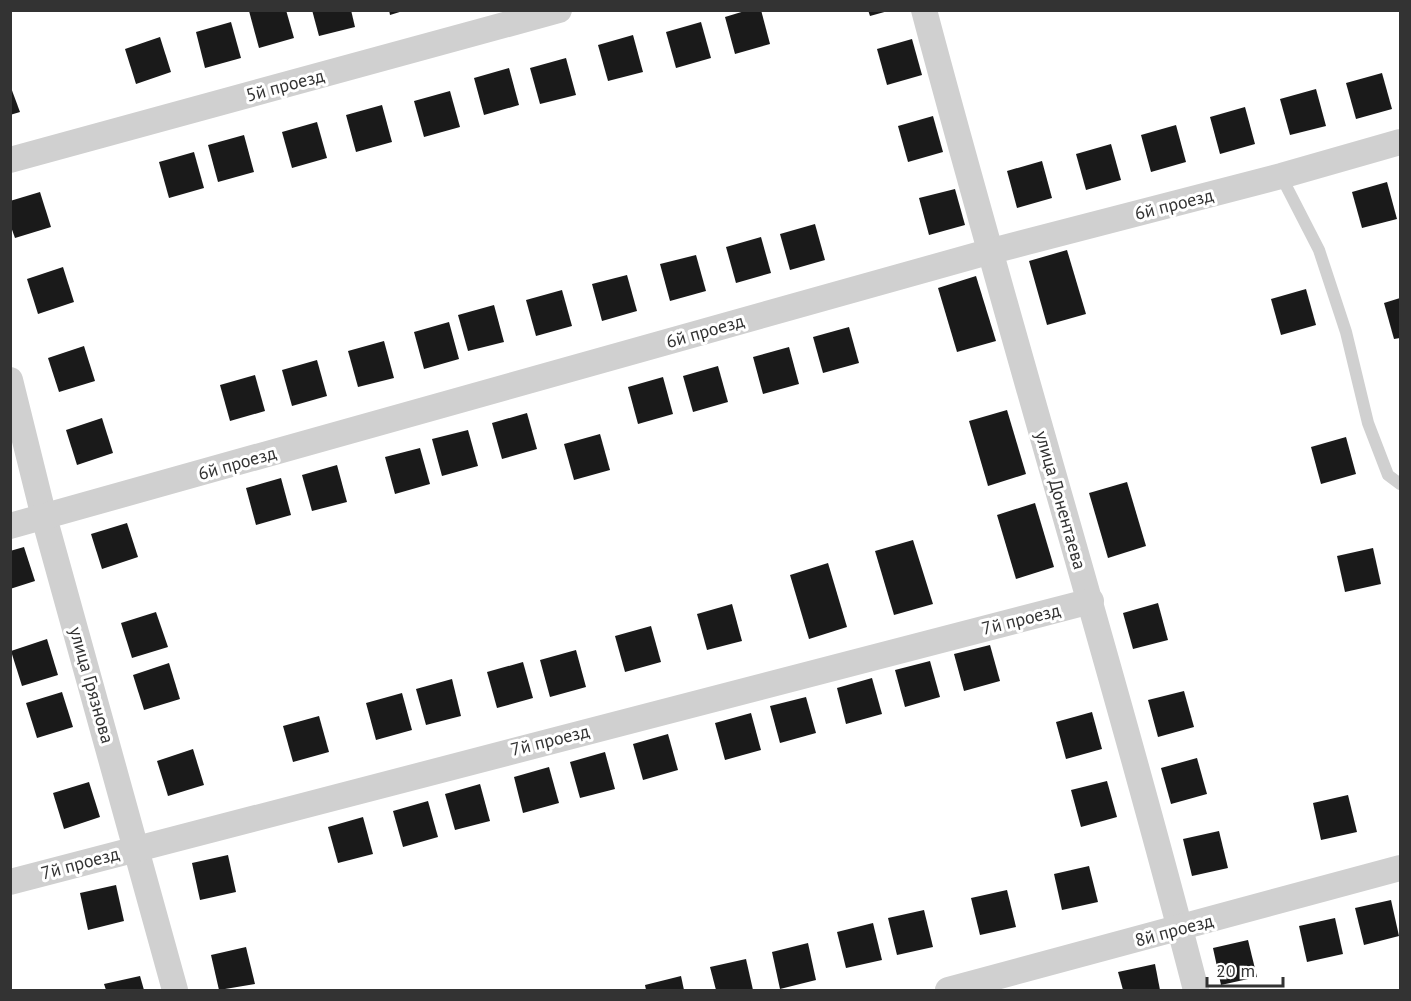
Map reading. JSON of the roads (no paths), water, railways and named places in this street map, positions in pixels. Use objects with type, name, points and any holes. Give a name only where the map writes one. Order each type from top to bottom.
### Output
[{"type":"street","name":"5й проезд","points":[[10,160],[559,10]]},
{"type":"street","name":"улица Донентаева","points":[[924,10],[988,252],[1091,601],[1196,990]]},
{"type":"street","name":"6й проезд","points":[[10,526],[988,252],[1281,176],[1401,142]]},
{"type":"street","name":"улица Грязнова","points":[[10,380],[44,517],[138,847],[175,990]]},
{"type":"street","name":"7й проезд","points":[[10,882],[1091,601]]},
{"type":"street","name":"8й проезд","points":[[948,990],[1401,868]]},
{"type":"lane","points":[[1281,176],[1319,250],[1346,332],[1368,423],[1388,475],[1401,484]]}]
